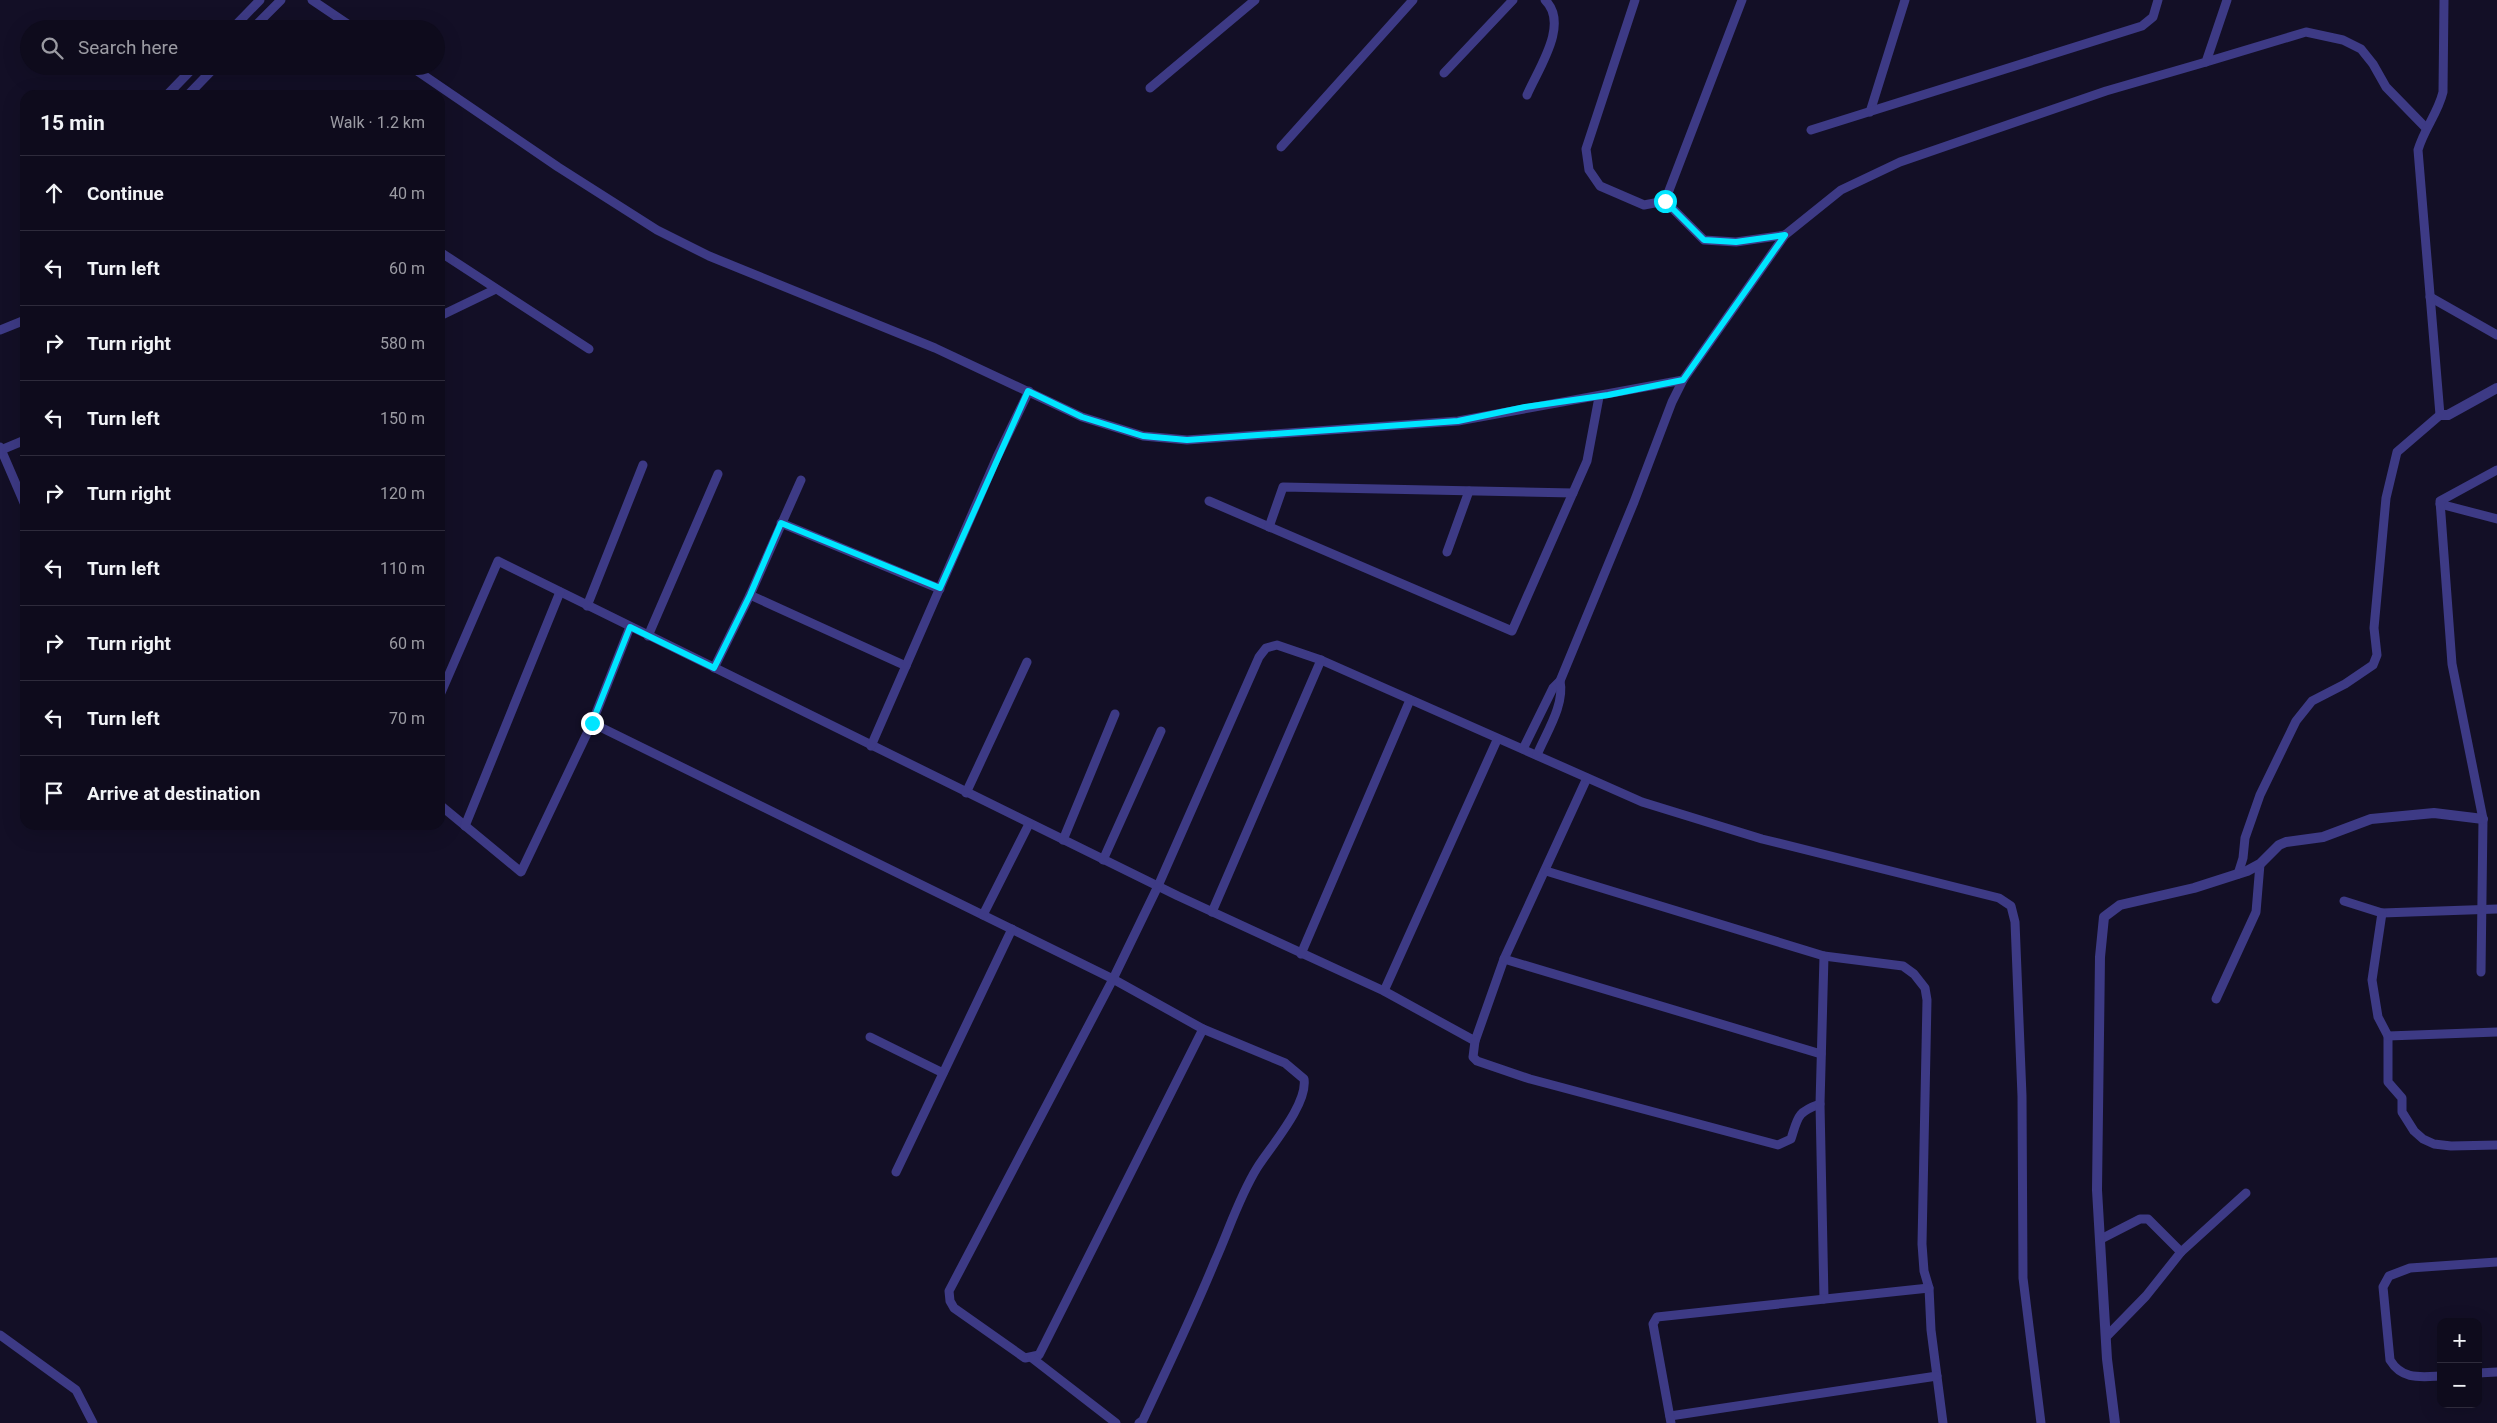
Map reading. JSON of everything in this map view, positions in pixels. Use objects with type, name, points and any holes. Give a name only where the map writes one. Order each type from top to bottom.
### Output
[{"type":"street","points":[[241,20],[260,0]]},
{"type":"street","points":[[261,20],[281,0]]},
{"type":"street","points":[[312,0],[342,20]]},
{"type":"street","points":[[1150,88],[1255,0]]},
{"type":"street","points":[[1281,147],[1413,0]]},
{"type":"street","points":[[1444,73],[1513,0]]},
{"type":"street","points":[[1527,95],[1555,32],[1553,12],[1544,0]]},
{"type":"street","points":[[1635,0],[1586,149],[1589,170],[1600,186],[1644,206],[1665,201]]},
{"type":"street","points":[[1665,201],[1742,0]]},
{"type":"street","points":[[1870,112],[1905,0]]},
{"type":"street","points":[[1811,130],[2142,26],[2153,17],[2158,0]]},
{"type":"street","points":[[2206,62],[2227,0]]},
{"type":"street","points":[[2440,415],[2418,150],[2426,128],[2440,105],[2443,92],[2444,0]]},
{"type":"street","points":[[1523,749],[1553,688],[1560,681],[1634,502],[1672,402],[1683,380],[1785,235],[1842,190],[1900,162],[2106,91],[2306,32],[2343,40],[2361,49],[2373,64],[2386,87],[2426,128]]},
{"type":"street","points":[[172,90],[186,75]]},
{"type":"street","points":[[193,90],[207,75]]},
{"type":"street","points":[[423,75],[558,167],[657,230],[708,256],[935,348],[1082,417],[1143,436],[1187,440],[1458,421],[1525,407],[1599,397],[1683,380]]},
{"type":"street","points":[[1665,201],[1704,240],[1736,242],[1785,235]]},
{"type":"street","points":[[445,255],[589,350]]},
{"type":"street","points":[[445,314],[496,289]]},
{"type":"street","points":[[2430,297],[2497,335]]},
{"type":"street","points":[[0,330],[20,322]]},
{"type":"street","points":[[2238,874],[2243,858],[2245,838],[2260,795],[2296,722],[2312,701],[2339,688],[2373,665],[2377,655],[2374,628],[2386,498],[2397,452],[2440,415],[2448,415],[2497,388]]},
{"type":"street","points":[[871,746],[1028,391]]},
{"type":"street","points":[[1209,501],[1512,631],[1587,461],[1599,397]]},
{"type":"street","points":[[20,442],[1,449],[20,493]]},
{"type":"street","points":[[587,606],[643,465]]},
{"type":"street","points":[[2481,972],[2483,819],[2452,664],[2440,501],[2497,470]]},
{"type":"street","points":[[648,636],[718,474]]},
{"type":"street","points":[[714,668],[750,595],[801,480]]},
{"type":"street","points":[[1269,527],[1283,487],[1574,493]]},
{"type":"street","points":[[1447,552],[1468,491]]},
{"type":"street","points":[[2440,504],[2497,519]]},
{"type":"street","points":[[781,523],[940,588]]},
{"type":"street","points":[[445,683],[498,561],[1103,860],[1301,954],[1384,991],[1476,1041]]},
{"type":"street","points":[[465,826],[560,592]]},
{"type":"street","points":[[750,595],[906,666]]},
{"type":"street","points":[[445,809],[520,872],[592,723],[630,627]]},
{"type":"street","points":[[1203,1029],[1039,1355],[1025,1358],[954,1308],[950,1302],[949,1291],[1113,979],[1158,886],[1259,657],[1266,648],[1277,645],[1321,660],[1497,740],[1523,749],[1642,802],[1762,840],[1999,898],[2011,906],[2015,922],[2022,1096],[2023,1278],[2041,1423]]},
{"type":"street","points":[[1212,912],[1321,660]]},
{"type":"street","points":[[966,793],[1027,662]]},
{"type":"street","points":[[1536,755],[1558,706],[1562,691],[1560,681]]},
{"type":"street","points":[[1301,954],[1410,700]]},
{"type":"street","points":[[1063,840],[1115,714]]},
{"type":"street","points":[[592,723],[1113,979],[1203,1029],[1285,1063],[1304,1079],[1305,1087],[1297,1107],[1256,1170],[1238,1205],[1211,1270],[1139,1423]]},
{"type":"street","points":[[1103,860],[1161,731]]},
{"type":"street","points":[[1384,991],[1497,740]]},
{"type":"street","points":[[1587,778],[1504,959],[1476,1041],[1473,1057],[1477,1061],[1530,1079],[1778,1145],[1791,1140],[1800,1114],[1804,1110],[1820,1104]]},
{"type":"street","points":[[2115,1423],[2106,1337],[2097,1190],[2100,958],[2104,918],[2120,905],[2194,888],[2238,874],[2260,864],[2278,845],[2286,842],[2323,836],[2371,819],[2434,813],[2483,819]]},
{"type":"street","points":[[984,915],[1029,824]]},
{"type":"street","points":[[2216,999],[2256,912],[2260,864]]},
{"type":"street","points":[[1546,871],[1824,956],[1904,966],[1914,974],[1925,988],[1927,1000],[1922,1244],[1924,1271],[1929,1288],[1943,1423]]},
{"type":"street","points":[[2344,901],[2382,913],[2497,909]]},
{"type":"street","points":[[2382,913],[2372,980],[2378,1017],[2388,1036],[2388,1082],[2402,1098],[2402,1112],[2414,1131],[2423,1140],[2434,1144],[2472,1147],[2497,1145]]},
{"type":"street","points":[[896,1172],[1012,929]]},
{"type":"street","points":[[1824,956],[1820,1104],[1824,1299]]},
{"type":"street","points":[[1504,959],[1821,1054]]},
{"type":"street","points":[[2388,1036],[2497,1032]]},
{"type":"street","points":[[870,1037],[943,1074]]},
{"type":"street","points":[[2106,1337],[2146,1296],[2182,1252],[2246,1193]]},
{"type":"street","points":[[2101,1239],[2140,1219],[2148,1219],[2182,1252]]},
{"type":"street","points":[[2437,1376],[2418,1377],[2406,1375],[2396,1370],[2390,1360],[2383,1287],[2390,1276],[2410,1268],[2497,1262]]},
{"type":"street","points":[[1929,1288],[1658,1317],[1653,1324],[1671,1419],[1937,1376]]},
{"type":"street","points":[[0,1335],[76,1390],[93,1423]]},
{"type":"street","points":[[1032,1358],[1116,1423]]},
{"type":"street","points":[[2482,1373],[2497,1372]]},
{"type":"route","points":[[592,723],[630,627],[714,668],[750,595],[781,523],[940,588],[1028,391],[1082,417],[1143,436],[1187,440],[1458,421],[1525,407],[1608,395],[1683,380],[1785,235],[1736,242],[1704,240],[1665,201]]}]
